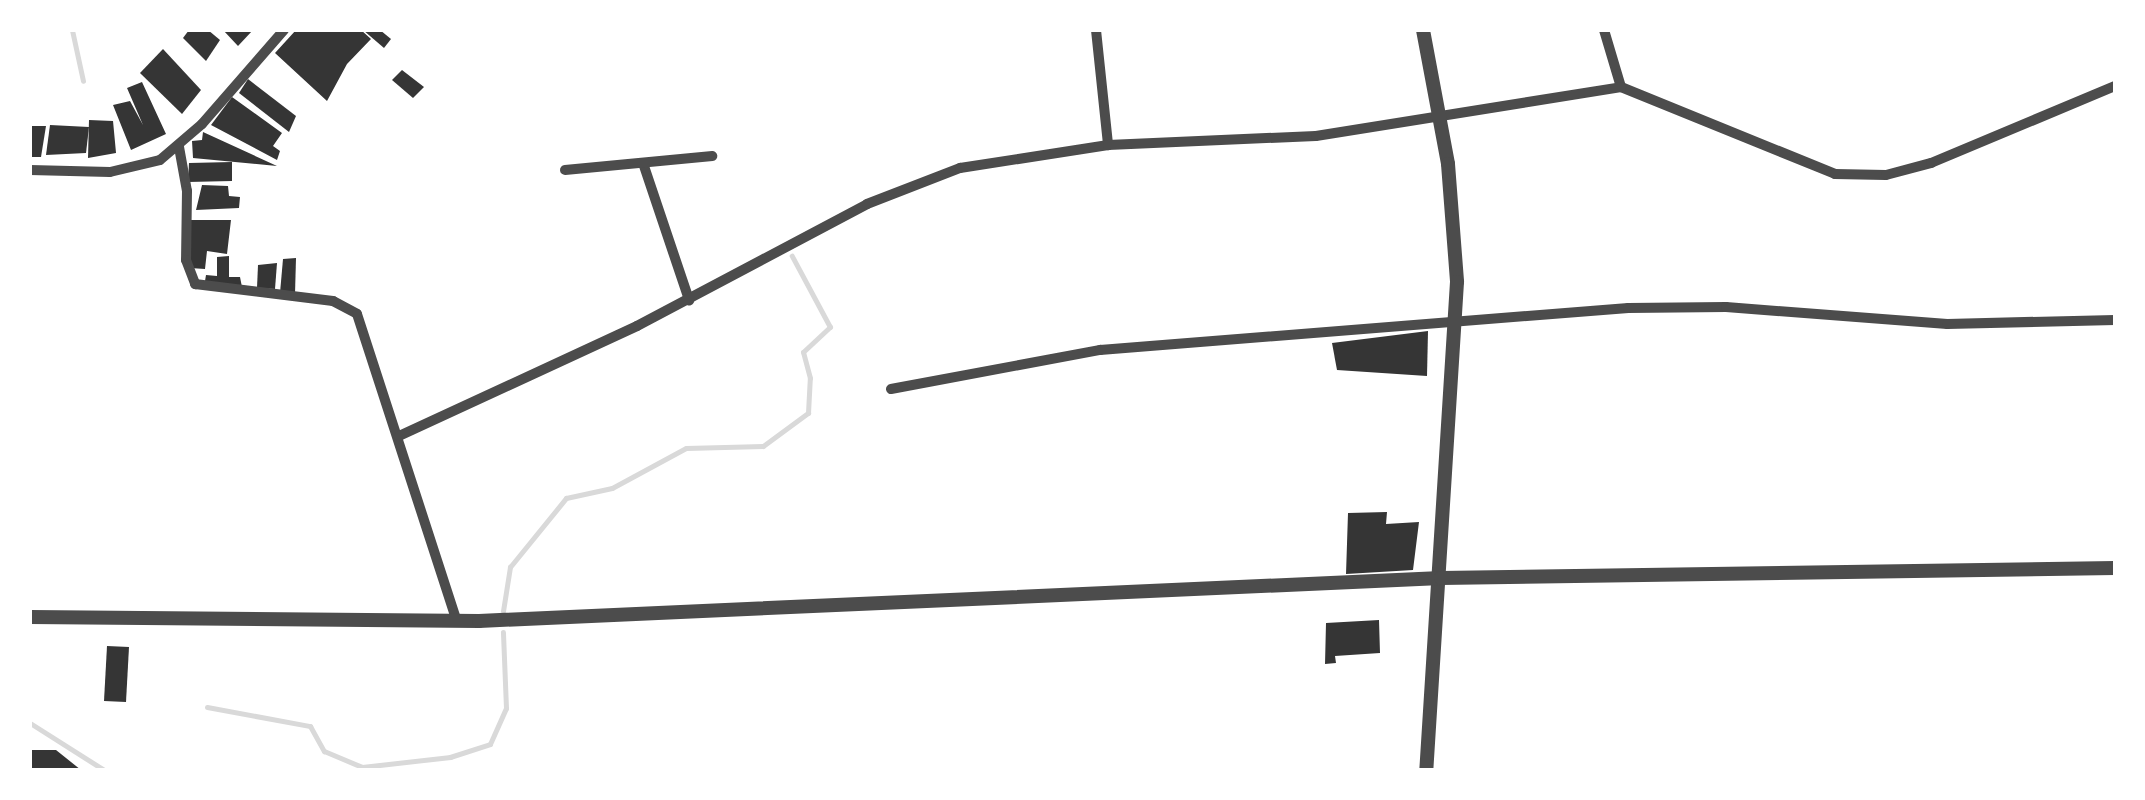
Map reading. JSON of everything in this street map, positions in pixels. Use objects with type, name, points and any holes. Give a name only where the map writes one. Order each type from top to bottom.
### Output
[{"type":"street","points":[[30,170],[134,169],[179,147],[284,30]]},
{"type":"street","points":[[1096,30],[1108,145]]},
{"type":"street","points":[[1423,30],[1454,212],[1458,318],[1426,770]]},
{"type":"street","points":[[1604,30],[1621,87]]},
{"type":"street","points":[[399,436],[689,300],[918,182],[1014,157],[1108,145],[1278,140],[1621,87],[1835,174],[1860,176],[1931,163],[2115,86]]},
{"type":"street","points":[[179,147],[190,278],[202,288],[346,306],[364,327],[458,621]]},
{"type":"street","points":[[564,170],[712,156]]},
{"type":"street","points":[[643,163],[689,300]]},
{"type":"street","points":[[891,388],[1100,350],[1458,318],[1696,306],[1946,324],[2115,320]]},
{"type":"street","points":[[30,616],[458,621],[1442,578],[2115,568]]},
{"type":"building","points":[[189,30],[208,30],[220,40],[206,61],[183,38]]},
{"type":"building","points":[[223,30],[253,30],[238,46]]},
{"type":"building","points":[[296,30],[361,30],[371,39],[347,64],[327,101],[275,53]]},
{"type":"building","points":[[363,30],[380,30],[391,39],[384,48]]},
{"type":"building","points":[[163,49],[201,90],[182,114],[140,73]]},
{"type":"building","points":[[402,70],[424,87],[413,98],[392,80]]},
{"type":"building","points":[[248,79],[296,116],[289,132],[239,93]]},
{"type":"building","points":[[142,82],[166,134],[131,150],[113,105],[130,101],[143,125],[127,88]]},
{"type":"building","points":[[232,97],[282,133],[273,146],[280,151],[277,160],[211,125]]},
{"type":"building","points":[[89,120],[113,121],[116,153],[88,158]]},
{"type":"building","points":[[50,125],[89,127],[86,153],[46,155]]},
{"type":"building","points":[[30,126],[46,126],[41,157],[30,157]]},
{"type":"building","points":[[203,132],[277,166],[193,158],[192,141],[202,140]]},
{"type":"building","points":[[232,162],[232,181],[188,182],[189,163]]},
{"type":"building","points":[[202,185],[228,186],[229,196],[240,197],[239,208],[196,210]]},
{"type":"building","points":[[189,220],[231,220],[227,254],[207,251],[205,269],[190,268]]},
{"type":"building","points":[[229,256],[229,277],[240,277],[242,287],[204,287],[206,275],[217,276],[217,257]]},
{"type":"building","points":[[296,258],[295,294],[280,293],[283,259]]},
{"type":"building","points":[[277,263],[275,289],[257,288],[258,265]]},
{"type":"building","points":[[1428,331],[1427,376],[1337,370],[1332,343]]},
{"type":"building","points":[[1387,512],[1386,524],[1419,522],[1413,570],[1346,574],[1348,513]]},
{"type":"building","points":[[1379,620],[1380,653],[1335,656],[1336,663],[1325,664],[1326,623]]},
{"type":"building","points":[[107,646],[129,647],[126,702],[104,701]]},
{"type":"building","points":[[30,750],[56,750],[81,770],[30,770]]},
{"type":"waterway","points":[[72,30],[83,81]]},
{"type":"waterway","points":[[503,611],[510,567],[566,498],[612,488],[686,448],[763,446],[808,413],[810,378],[803,352],[830,327],[792,256]]},
{"type":"waterway","points":[[207,707],[310,726],[324,751],[362,767],[450,757],[490,744],[506,708],[503,632]]},
{"type":"waterway","points":[[30,723],[104,770]]}]
